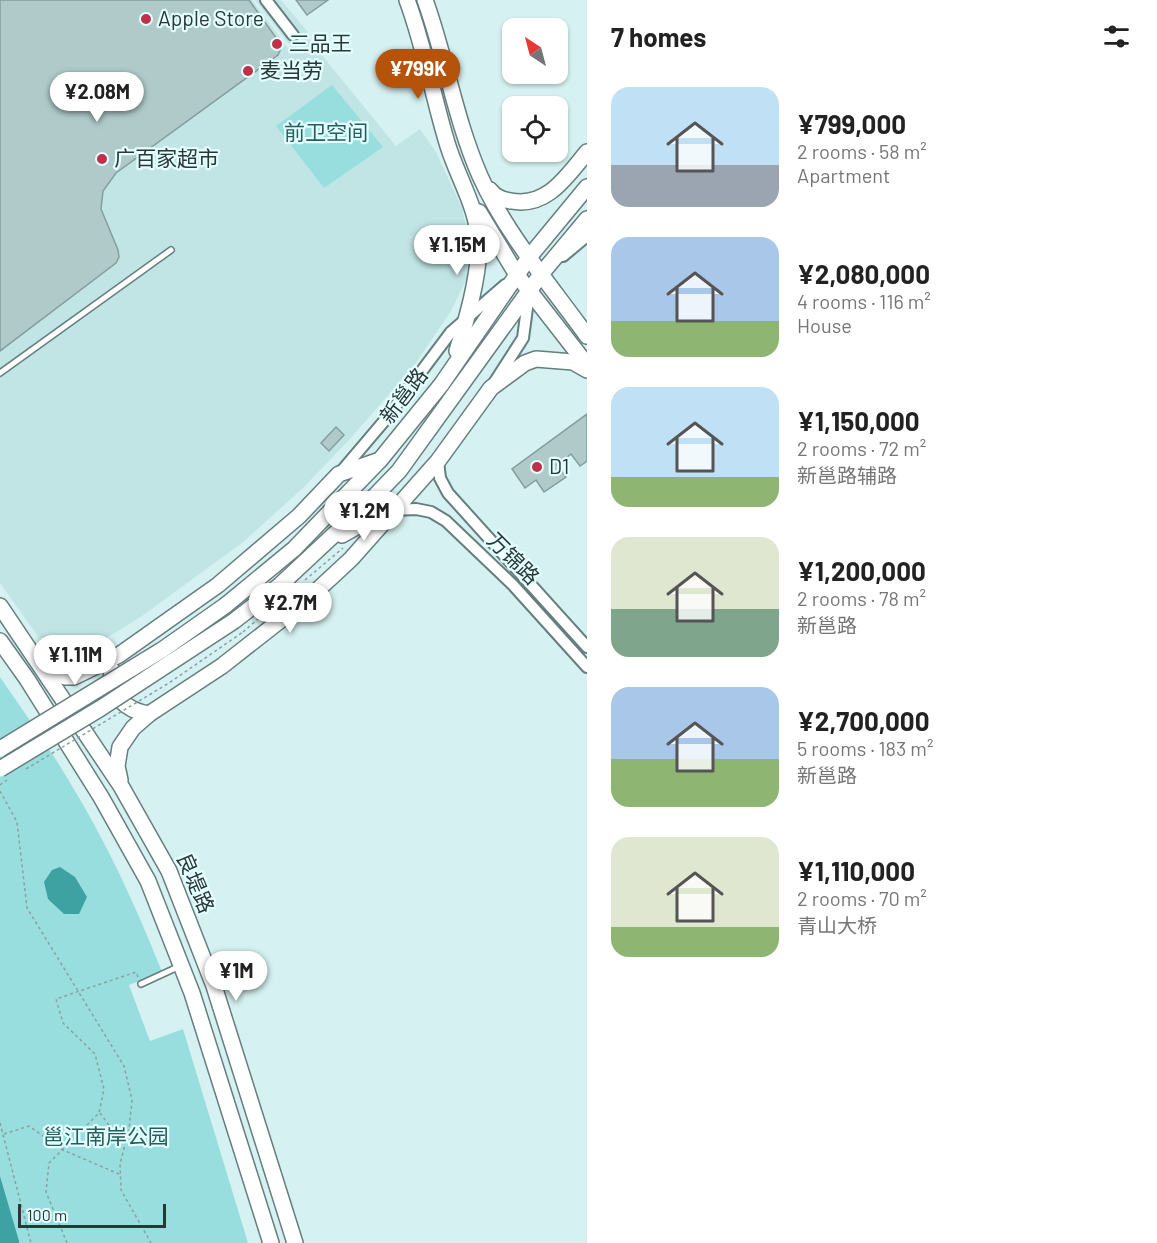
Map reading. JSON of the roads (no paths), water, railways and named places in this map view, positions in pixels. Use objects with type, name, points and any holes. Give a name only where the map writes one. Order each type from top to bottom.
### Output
[{"type":"main road","points":[[407,0],[416,22],[449,148],[464,186],[479,242],[467,317],[453,365]]},
{"type":"main road","points":[[425,0],[455,109],[481,178],[530,256],[587,336]]},
{"type":"main road","points":[[481,178],[493,194],[502,199],[513,202],[537,200],[555,190],[587,152]]},
{"type":"main road","points":[[464,186],[517,275],[587,365]]},
{"type":"main road","name":"新邕路","points":[[0,749],[162,650],[226,605],[294,549],[380,460],[420,412],[530,256],[587,187]]},
{"type":"main road","name":"新邕路","points":[[5,774],[101,708],[238,627],[321,548],[399,471],[542,273],[587,219]]},
{"type":"main road","points":[[121,786],[117,766],[120,747],[133,728],[149,714],[222,666],[310,597],[351,559],[438,461],[491,388],[525,363],[536,359],[573,362],[587,370]]},
{"type":"main road","points":[[41,665],[65,677],[74,677],[119,655],[218,585],[299,516],[339,474],[380,460]]},
{"type":"main road","points":[[324,519],[333,502],[339,474]]},
{"type":"main road","points":[[321,548],[367,521],[394,510]]},
{"type":"main road","name":"良堤路","points":[[0,606],[121,786],[169,871],[214,986],[295,1243]]},
{"type":"main road","name":"良堤路","points":[[0,641],[27,679],[101,797],[142,870],[181,965],[270,1243]]},
{"type":"main road","points":[[119,655],[110,679],[116,694],[125,706],[136,712],[149,714]]},
{"type":"street","points":[[266,0],[293,35]]},
{"type":"street","points":[[542,273],[587,236]]},
{"type":"street","points":[[339,474],[385,420],[451,332],[517,275]]},
{"type":"street","points":[[491,388],[523,338],[529,292]]},
{"type":"street","name":"万锦路","points":[[438,461],[440,478],[448,493],[587,647]]},
{"type":"street","name":"万锦路","points":[[394,510],[416,509],[431,512],[446,521],[513,585],[587,668]]},
{"type":"lane","points":[[0,373],[171,250]]},
{"type":"lane","points":[[141,984],[181,965]]},
{"type":"place","name":"Apple Store","points":[[146,19]]},
{"type":"place","name":"三品王","points":[[277,44]]},
{"type":"place","name":"麦当劳","points":[[248,71]]},
{"type":"place","name":"广百家超市","points":[[102,159]]},
{"type":"place","name":"D1","points":[[537,467]]},
{"type":"park label","name":"前卫空间","points":[[326,133]]},
{"type":"park label","name":"邕江南岸公园","points":[[106,1137]]}]
